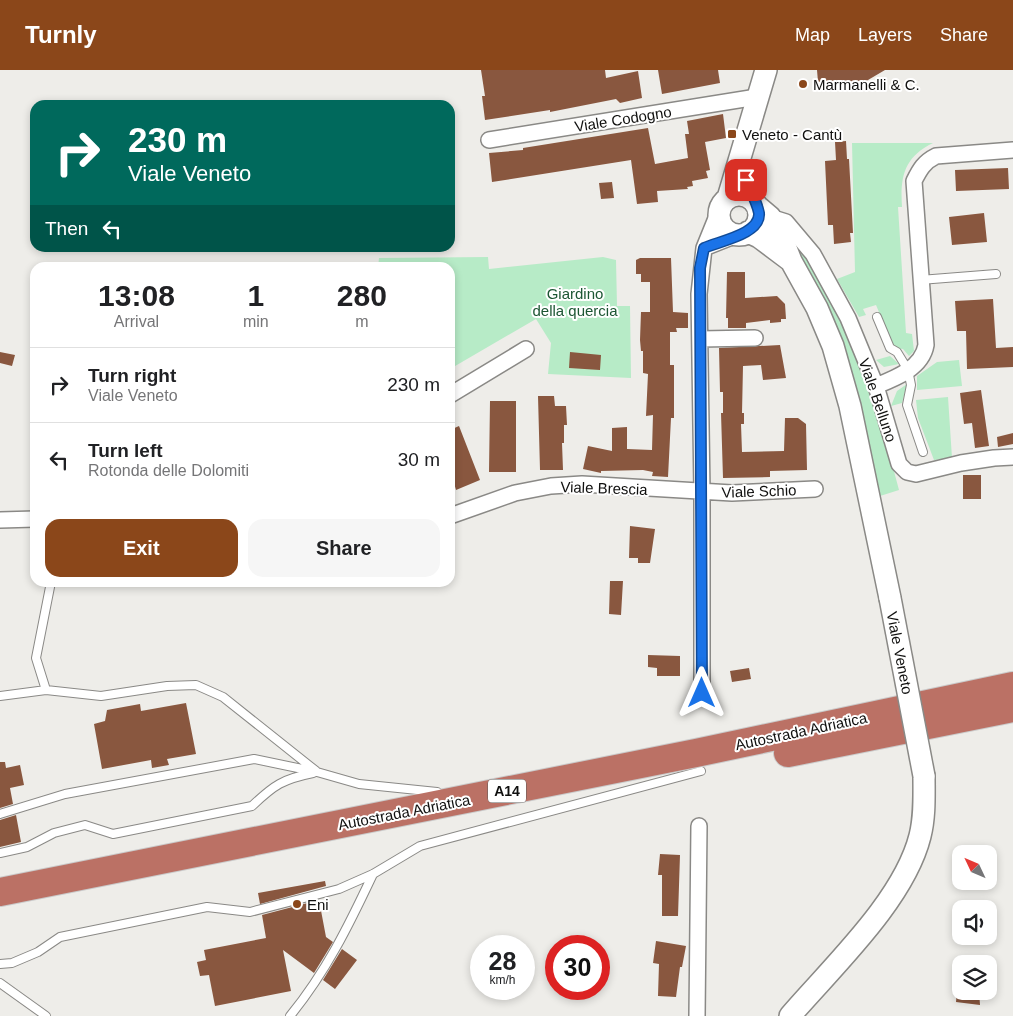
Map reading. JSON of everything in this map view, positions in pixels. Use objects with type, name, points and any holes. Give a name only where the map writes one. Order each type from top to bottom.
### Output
[{"type":"highway","name":"Autostrada Adriatica","points":[[0,911],[699,762],[1013,686]]},
{"type":"highway","name":"Autostrada Adriatica","points":[[0,892],[699,762],[1013,708]]},
{"type":"main road","name":"Viale Veneto","points":[[766,70],[719,218],[725,229],[748,234],[791,261]]},
{"type":"main road","name":"Viale Veneto","points":[[743,142],[746,180],[772,218],[791,261],[817,308],[840,370],[850,406],[890,598],[924,776],[922,824],[912,860],[902,882],[880,912],[790,1016]]},
{"type":"main road","points":[[723,204],[742,195],[772,218]]},
{"type":"main road","points":[[748,234],[759,218],[772,218]]},
{"type":"main road","points":[[748,234],[772,218]]},
{"type":"street","name":"Viale Codogno","points":[[490,140],[757,98]]},
{"type":"street","points":[[876,386],[908,370],[920,361],[926,345],[914,181],[919,170],[927,161],[936,156],[1013,150]]},
{"type":"street","name":"Viale Veneto","points":[[702,693],[700,268],[704,248],[723,204]]},
{"type":"street","name":"Viale Belluno","points":[[772,218],[813,254],[848,318],[876,386],[899,464],[907,472],[916,474],[961,462],[1013,458]]},
{"type":"street","points":[[704,248],[748,234]]},
{"type":"street","points":[[700,339],[755,338]]},
{"type":"street","points":[[455,392],[526,349]]},
{"type":"street","name":"Viale Brescia","points":[[455,514],[515,493],[551,486],[582,484],[702,492]]},
{"type":"street","name":"Viale Schio","points":[[702,492],[732,493],[815,489]]},
{"type":"street","points":[[0,520],[30,519]]},
{"type":"street","points":[[698,1016],[699,826]]},
{"type":"lane","points":[[920,280],[996,274]]},
{"type":"lane","points":[[876,317],[890,348],[897,352],[908,370],[911,385],[906,405],[923,452]]},
{"type":"lane","points":[[46,690],[36,658],[50,587]]},
{"type":"lane","points":[[0,696],[46,690],[102,696],[167,686],[196,685],[223,697],[317,772]]},
{"type":"lane","points":[[0,814],[65,794],[254,759],[317,772],[359,784],[432,793],[441,792]]},
{"type":"lane","points":[[500,783],[699,762]]},
{"type":"lane","points":[[0,964],[12,963],[38,952],[60,937],[207,907],[250,912],[339,889],[373,874],[420,846],[699,762]]},
{"type":"lane","points":[[0,853],[28,847],[54,833],[86,825],[113,834],[252,806],[268,790],[287,778],[317,772]]},
{"type":"lane","points":[[290,1016],[314,986],[343,938],[373,874]]},
{"type":"lane","points":[[0,983],[46,1016]]},
{"type":"green space","points":[[852,143],[933,143],[910,161],[903,177],[902,207],[898,207],[906,333],[912,334],[914,351],[909,356],[903,349],[894,348],[876,305],[863,309],[866,315],[859,317],[837,279],[855,272]]},
{"type":"green space","points":[[786,239],[796,242],[839,312],[877,408],[899,490],[880,496],[871,464]]},
{"type":"green space","name":"Giardino della quercia","points":[[488,257],[489,269],[603,257],[616,260],[617,306],[630,306],[631,378],[548,374],[551,343],[536,319],[455,366],[455,262],[379,262],[379,258]]},
{"type":"green space","points":[[890,356],[899,364],[884,367],[876,360]]},
{"type":"green space","points":[[959,360],[962,386],[917,390],[917,376],[937,362]]},
{"type":"green space","points":[[907,384],[902,403],[891,406],[897,391]]},
{"type":"green space","points":[[948,397],[952,458],[934,460],[918,418],[916,400]]},
{"type":"building","points":[[481,70],[605,70],[606,78],[638,71],[642,98],[620,103],[616,99],[550,112],[550,110],[485,120],[482,96],[485,96]]},
{"type":"building","points":[[658,70],[718,70],[720,83],[662,94]]},
{"type":"building","points":[[817,70],[885,70],[851,90],[848,84],[825,86],[825,82],[818,82]]},
{"type":"building","points":[[723,114],[726,138],[705,142],[710,170],[706,171],[708,178],[692,181],[693,186],[687,187],[688,189],[657,191],[658,202],[637,204],[631,160],[492,182],[489,153],[523,150],[523,148],[648,128],[655,164],[688,158],[685,134],[689,134],[687,121]]},
{"type":"building","points":[[846,141],[847,159],[849,159],[853,233],[850,233],[851,242],[834,244],[833,225],[828,225],[825,161],[836,160],[835,142]]},
{"type":"building","points":[[1008,168],[1009,189],[956,191],[955,170]]},
{"type":"building","points":[[612,182],[614,198],[601,199],[599,183]]},
{"type":"building","points":[[984,213],[987,242],[952,245],[949,217]]},
{"type":"building","points":[[640,258],[671,258],[673,312],[688,313],[688,328],[676,328],[677,332],[670,332],[670,365],[674,365],[674,418],[671,418],[668,477],[652,476],[653,472],[643,470],[601,471],[601,473],[583,469],[588,446],[612,451],[612,428],[627,427],[627,449],[652,450],[653,415],[646,416],[648,374],[643,373],[643,351],[641,351],[640,340],[641,312],[650,312],[650,282],[641,282],[641,274],[636,274],[636,260]]},
{"type":"building","points":[[727,272],[745,272],[745,298],[777,296],[785,304],[786,319],[781,319],[781,322],[770,323],[770,320],[746,323],[746,328],[728,328],[728,318],[726,318]]},
{"type":"building","points":[[993,299],[996,348],[1013,347],[1013,367],[967,369],[966,331],[957,331],[955,301]]},
{"type":"building","points":[[780,345],[786,378],[763,380],[761,365],[743,366],[742,413],[744,413],[744,424],[741,424],[742,452],[784,451],[785,418],[798,418],[806,424],[807,470],[770,471],[770,477],[723,478],[721,413],[723,413],[723,392],[720,392],[719,348]]},
{"type":"building","points":[[0,352],[15,355],[12,366],[0,363]]},
{"type":"building","points":[[570,352],[601,355],[600,370],[569,368]]},
{"type":"building","points":[[981,390],[989,446],[975,448],[972,423],[964,424],[960,393]]},
{"type":"building","points":[[538,396],[554,396],[555,406],[566,406],[567,425],[564,425],[564,443],[562,443],[563,470],[540,470]]},
{"type":"building","points":[[490,401],[516,401],[516,472],[489,472]]},
{"type":"building","points":[[459,426],[480,480],[456,490],[455,486],[455,428]]},
{"type":"building","points":[[1013,433],[1013,444],[998,447],[997,437]]},
{"type":"building","points":[[963,475],[981,475],[981,499],[963,499]]},
{"type":"building","points":[[630,526],[655,529],[650,563],[638,563],[638,558],[629,558]]},
{"type":"building","points":[[610,581],[623,581],[621,615],[609,614]]},
{"type":"building","points":[[648,655],[680,656],[680,676],[657,676],[657,668],[648,667]]},
{"type":"building","points":[[749,668],[751,679],[732,682],[730,671]]},
{"type":"building","points":[[186,703],[196,754],[167,759],[169,765],[152,768],[151,760],[102,769],[94,724],[105,721],[107,710],[140,704],[141,711]]},
{"type":"building","points":[[0,762],[5,762],[6,768],[20,765],[24,785],[10,788],[13,804],[0,808]]},
{"type":"building","points":[[16,815],[21,842],[0,847],[0,820]]},
{"type":"building","points":[[660,854],[680,855],[678,916],[662,916],[662,875],[658,875]]},
{"type":"building","points":[[325,881],[326,886],[260,904],[258,893]]},
{"type":"building","points":[[319,900],[326,937],[333,942],[314,973],[283,950],[291,991],[215,1006],[209,975],[200,976],[197,962],[206,960],[204,950],[266,938],[262,915]]},
{"type":"building","points":[[656,941],[686,946],[682,967],[680,967],[676,997],[658,996],[659,964],[653,963]]},
{"type":"building","points":[[342,949],[357,960],[335,989],[323,980]]},
{"type":"building","points":[[956,1000],[980,1000],[980,1005],[956,1002]]},
{"type":"place","name":"Marmanelli & C.","points":[[803,84]]},
{"type":"place","name":"Veneto - Cantù","points":[[732,134]]},
{"type":"place","name":"Eni","points":[[297,904]]},
{"type":"route","points":[[702,693],[700,268],[704,248],[737,235],[745,234],[753,229],[756,224],[759,212],[746,180]]}]
